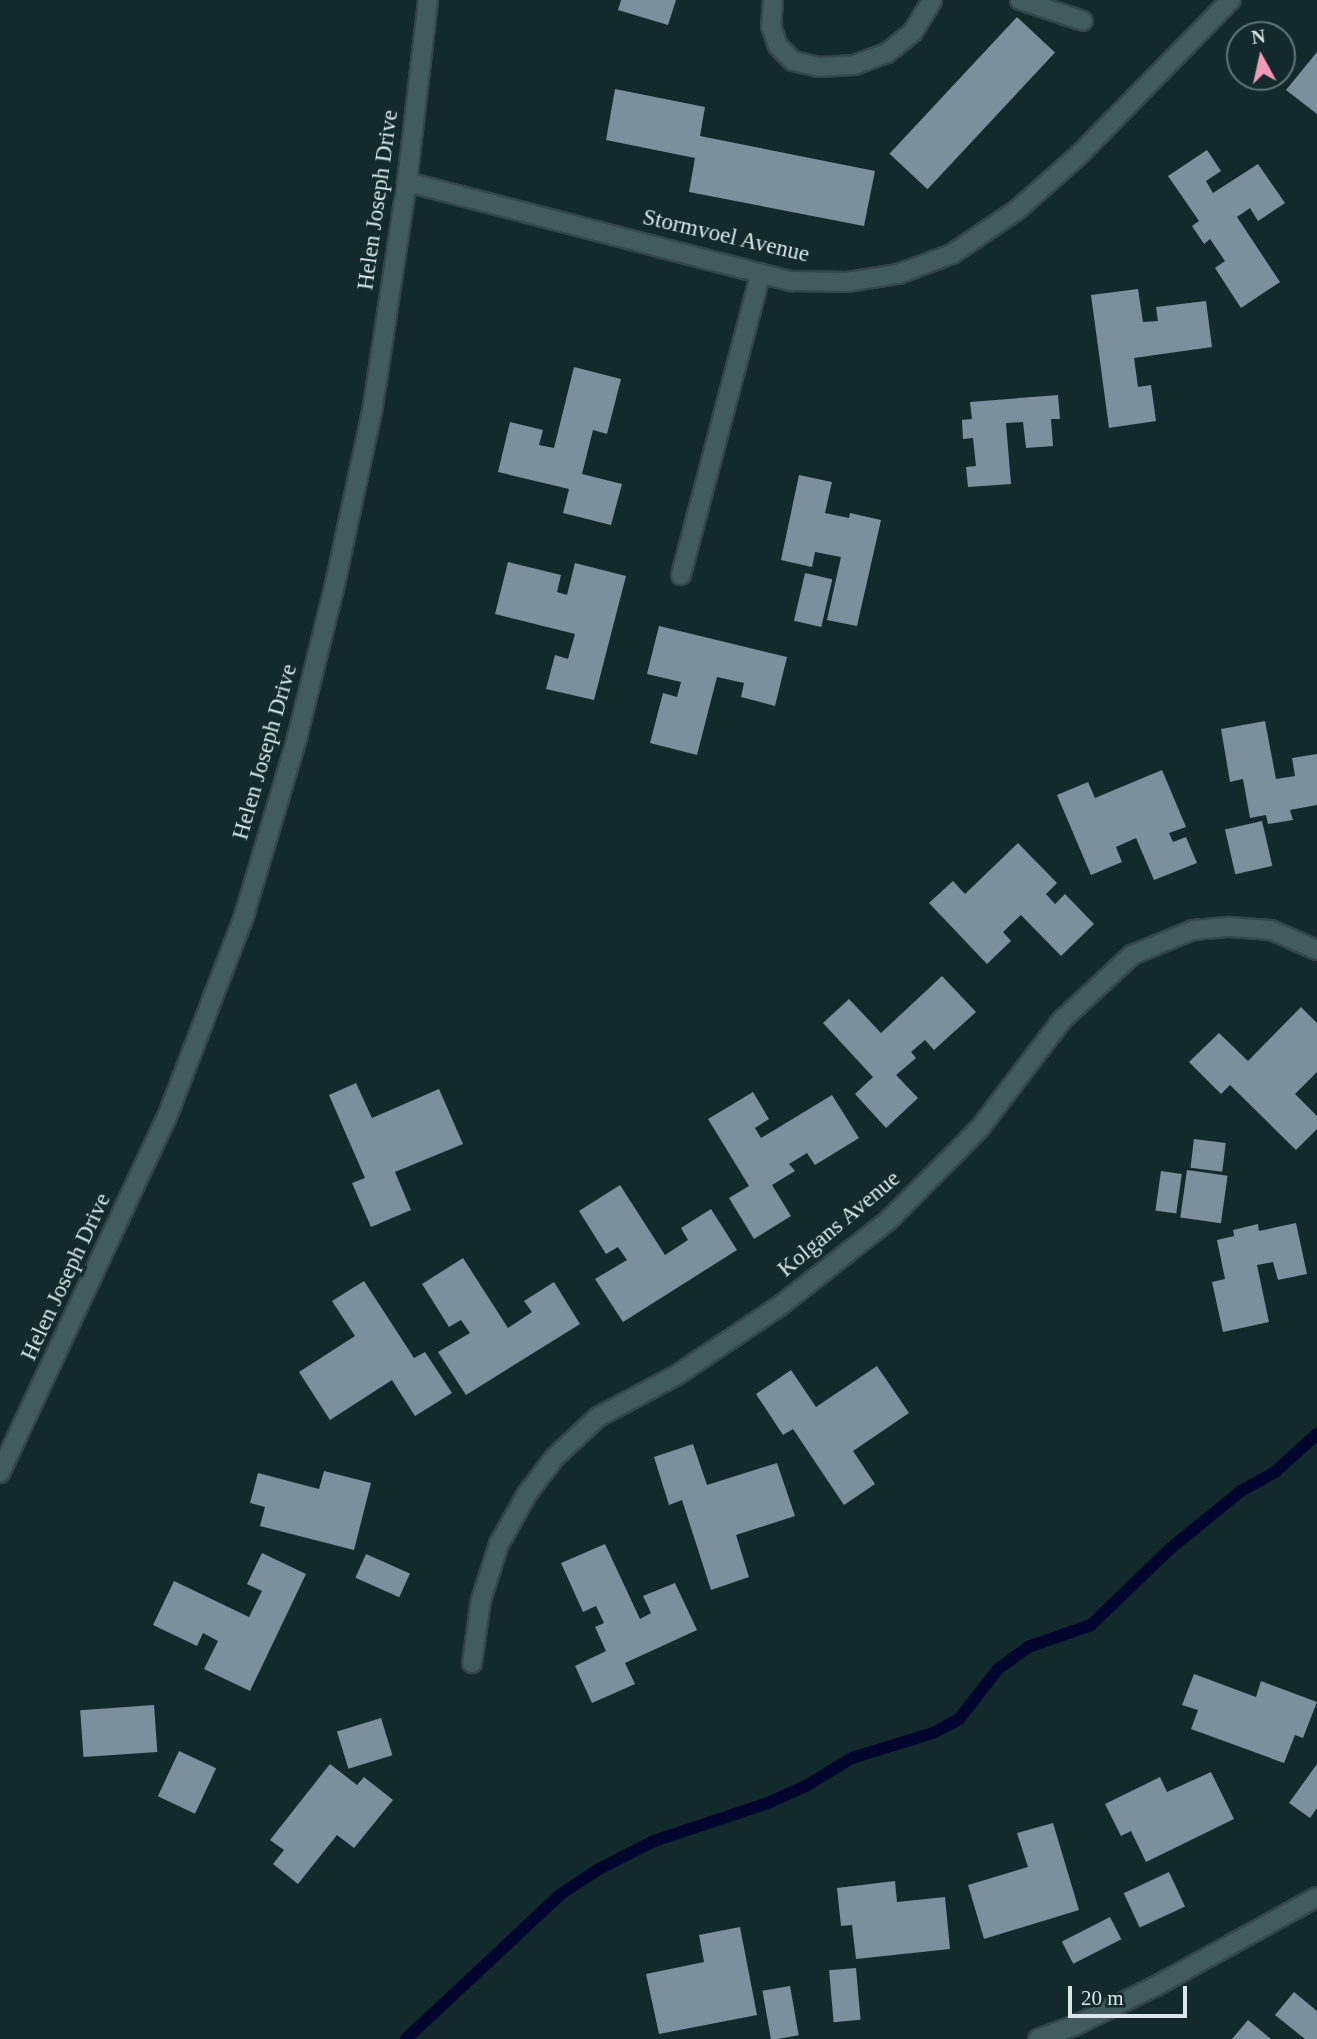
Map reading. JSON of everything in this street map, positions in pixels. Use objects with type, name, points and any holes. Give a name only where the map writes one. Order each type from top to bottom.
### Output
[{"type":"street","name":"Helen Joseph Drive","points":[[0,1473],[167,1117],[244,915],[297,738],[335,584],[373,407],[407,181],[428,0]]},
{"type":"street","points":[[773,0],[771,26],[778,46],[793,61],[818,67],[854,65],[887,53],[913,32],[932,0]]},
{"type":"street","points":[[1020,0],[1083,21]]},
{"type":"street","name":"Stormvoel Avenue","points":[[407,181],[791,281],[847,282],[898,274],[952,254],[1017,210],[1079,155],[1231,0]]},
{"type":"street","points":[[681,575],[761,273]]},
{"type":"street","name":"Kolgans Avenue","points":[[472,1662],[481,1600],[499,1544],[527,1494],[555,1457],[598,1417],[677,1375],[770,1313],[889,1220],[979,1128],[1062,1020],[1132,954],[1193,930],[1230,927],[1271,930],[1317,950]]},
{"type":"street","points":[[1038,2039],[1076,2025],[1157,1986],[1317,1897]]},
{"type":"building","points":[[621,0],[676,0],[668,25],[618,10]]},
{"type":"building","points":[[1017,17],[1055,52],[927,189],[889,154]]},
{"type":"building","points":[[1317,52],[1317,114],[1287,91],[1296,91],[1296,78]]},
{"type":"building","points":[[615,89],[705,107],[700,136],[875,171],[864,226],[689,192],[695,158],[606,140]]},
{"type":"building","points":[[1207,150],[1221,171],[1206,181],[1213,193],[1258,164],[1285,203],[1258,221],[1250,208],[1237,217],[1280,282],[1241,308],[1215,268],[1225,261],[1210,239],[1204,244],[1192,226],[1199,221],[1168,176]]},
{"type":"building","points":[[1138,289],[1143,322],[1158,321],[1156,307],[1206,301],[1212,347],[1134,358],[1138,387],[1151,385],[1156,421],[1109,428],[1091,295]]},
{"type":"building","points":[[574,367],[621,379],[607,434],[593,430],[582,474],[622,484],[611,525],[563,513],[569,489],[498,472],[510,422],[543,430],[539,445],[554,448]]},
{"type":"building","points":[[1058,395],[1060,419],[1051,419],[1053,446],[1026,448],[1023,422],[1006,423],[1011,484],[968,487],[966,467],[976,466],[973,438],[963,439],[962,420],[972,419],[970,402]]},
{"type":"building","points":[[799,475],[832,482],[825,513],[849,518],[850,513],[881,520],[857,626],[827,620],[841,557],[815,552],[812,567],[781,560]]},
{"type":"building","points":[[508,562],[561,575],[557,592],[567,595],[575,563],[626,576],[594,700],[546,689],[555,655],[568,659],[575,634],[495,614]]},
{"type":"building","points":[[805,573],[832,579],[821,627],[794,621]]},
{"type":"building","points":[[659,626],[787,657],[775,706],[741,697],[744,683],[717,677],[697,755],[650,743],[663,693],[677,697],[681,682],[647,674]]},
{"type":"building","points":[[1265,721],[1276,779],[1295,776],[1292,758],[1317,754],[1317,805],[1290,810],[1293,820],[1268,824],[1266,815],[1250,818],[1243,779],[1230,782],[1221,729]]},
{"type":"building","points":[[1162,770],[1186,827],[1169,833],[1173,842],[1186,837],[1197,863],[1154,880],[1136,838],[1116,847],[1122,862],[1091,875],[1057,795],[1088,782],[1095,798]]},
{"type":"building","points":[[1262,821],[1272,866],[1235,874],[1225,830]]},
{"type":"building","points":[[1018,843],[1057,883],[1046,894],[1055,904],[1065,894],[1094,924],[1061,956],[1021,915],[1003,932],[1011,941],[987,964],[929,903],[953,881],[965,894]]},
{"type":"building","points":[[942,976],[976,1012],[934,1050],[925,1040],[911,1052],[916,1058],[896,1075],[918,1098],[886,1128],[855,1094],[873,1077],[823,1023],[849,999],[881,1033]]},
{"type":"building","points":[[1301,1007],[1317,1023],[1317,1072],[1295,1094],[1317,1116],[1317,1129],[1296,1150],[1230,1085],[1221,1094],[1189,1062],[1219,1033],[1248,1061]]},
{"type":"building","points":[[356,1083],[372,1118],[439,1089],[463,1144],[395,1172],[411,1210],[371,1227],[352,1183],[365,1178],[329,1095]]},
{"type":"building","points":[[753,1092],[769,1119],[755,1128],[761,1138],[832,1095],[859,1138],[815,1165],[807,1153],[789,1164],[795,1171],[772,1185],[791,1216],[754,1239],[729,1198],[749,1186],[708,1119]]},
{"type":"building","points":[[1194,1139],[1226,1143],[1222,1172],[1190,1168]]},
{"type":"building","points":[[1187,1170],[1228,1176],[1221,1223],[1180,1218]]},
{"type":"building","points":[[1161,1171],[1182,1174],[1176,1214],[1155,1211]]},
{"type":"building","points":[[620,1185],[665,1255],[688,1240],[681,1228],[711,1209],[737,1250],[623,1322],[595,1279],[627,1260],[618,1247],[606,1254],[579,1211]]},
{"type":"building","points":[[1296,1223],[1307,1274],[1278,1280],[1273,1262],[1257,1265],[1269,1322],[1223,1332],[1212,1282],[1225,1279],[1217,1240],[1234,1236],[1233,1230],[1258,1224],[1259,1231]]},
{"type":"building","points":[[463,1258],[508,1328],[532,1312],[524,1301],[554,1282],[580,1324],[466,1395],[438,1352],[470,1333],[461,1320],[449,1327],[422,1284]]},
{"type":"building","points":[[364,1281],[414,1358],[425,1352],[452,1393],[415,1416],[392,1380],[330,1420],[299,1372],[355,1336],[332,1301]]},
{"type":"building","points":[[877,1366],[909,1413],[853,1451],[875,1484],[844,1505],[793,1429],[783,1435],[756,1394],[791,1370],[816,1407]]},
{"type":"building","points":[[693,1444],[707,1485],[777,1463],[795,1516],[736,1535],[749,1577],[711,1590],[682,1500],[669,1505],[654,1457]]},
{"type":"building","points":[[324,1471],[371,1483],[354,1550],[260,1526],[265,1507],[250,1503],[258,1473],[319,1489]]},
{"type":"building","points":[[605,1544],[640,1619],[651,1613],[643,1596],[675,1583],[697,1630],[625,1663],[635,1684],[592,1703],[575,1666],[606,1651],[595,1627],[604,1623],[596,1606],[583,1612],[561,1563]]},
{"type":"building","points":[[262,1553],[306,1574],[250,1691],[204,1669],[218,1641],[203,1633],[197,1646],[153,1625],[174,1581],[249,1617],[262,1591],[247,1584]]},
{"type":"building","points":[[366,1554],[410,1574],[399,1597],[355,1578]]},
{"type":"building","points":[[1194,1674],[1256,1697],[1261,1681],[1317,1702],[1303,1738],[1295,1735],[1284,1763],[1191,1729],[1198,1710],[1182,1705]]},
{"type":"building","points":[[154,1705],[157,1752],[83,1757],[80,1710]]},
{"type":"building","points":[[381,1718],[392,1755],[348,1769],[337,1731]]},
{"type":"building","points":[[179,1751],[216,1768],[195,1814],[158,1796]]},
{"type":"building","points":[[330,1764],[357,1785],[364,1777],[393,1800],[354,1848],[337,1835],[298,1884],[273,1864],[284,1850],[270,1840]]},
{"type":"building","points":[[1317,1764],[1317,1808],[1310,1818],[1289,1803]]},
{"type":"building","points":[[1211,1772],[1234,1819],[1146,1862],[1131,1831],[1121,1836],[1105,1804],[1160,1777],[1167,1792]]},
{"type":"building","points":[[1053,1823],[1079,1910],[984,1939],[968,1885],[1028,1867],[1017,1833]]},
{"type":"building","points":[[1169,1872],[1185,1906],[1140,1928],[1124,1893]]},
{"type":"building","points":[[895,1881],[897,1902],[945,1897],[950,1949],[856,1959],[852,1925],[841,1926],[837,1888]]},
{"type":"building","points":[[1110,1917],[1121,1939],[1073,1964],[1062,1942]]},
{"type":"building","points":[[740,1927],[757,2015],[659,2034],[646,1974],[704,1962],[699,1935]]},
{"type":"building","points":[[856,1968],[861,2020],[834,2022],[829,1970]]},
{"type":"building","points":[[790,1986],[799,2035],[771,2039],[762,1991]]},
{"type":"building","points":[[1294,1992],[1317,2011],[1317,2039],[1305,2039],[1275,2015]]},
{"type":"building","points":[[1248,2020],[1271,2039],[1232,2039]]},
{"type":"waterway","points":[[406,2039],[561,1894],[599,1869],[654,1841],[768,1803],[806,1786],[852,1758],[933,1733],[959,1719],[998,1669],[1028,1647],[1091,1625],[1171,1548],[1241,1491],[1275,1472],[1317,1434]]}]
